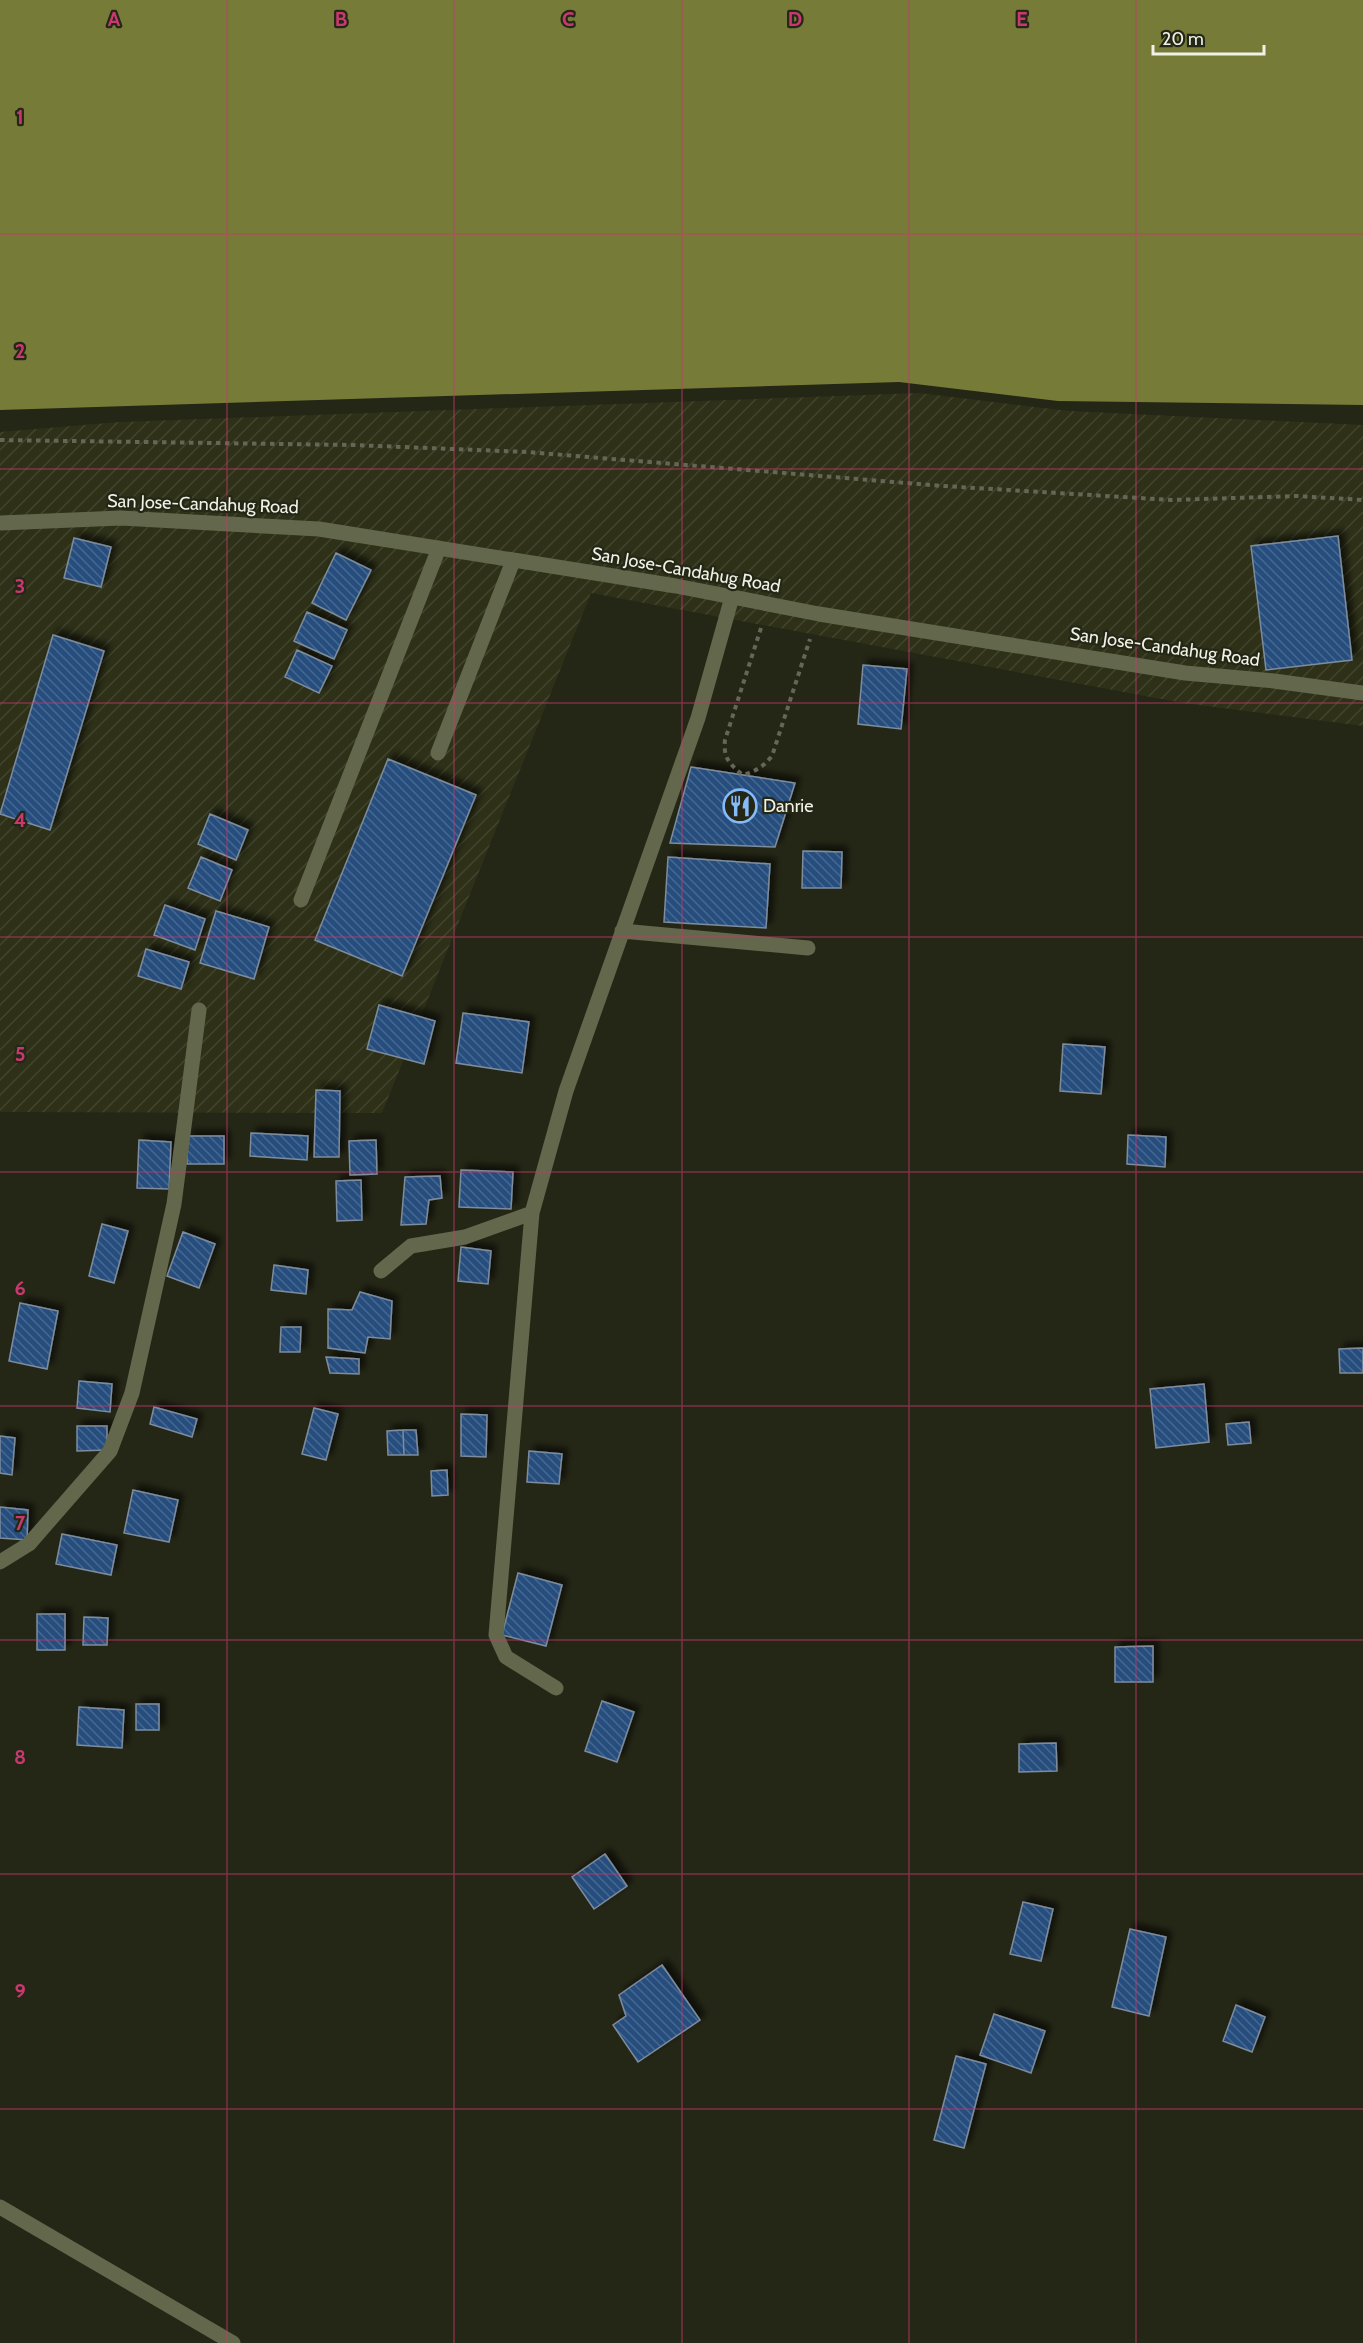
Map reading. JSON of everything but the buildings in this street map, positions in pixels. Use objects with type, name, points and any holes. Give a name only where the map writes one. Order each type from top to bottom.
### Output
[{"type":"street","name":"San Jose-Candahug Road","points":[[0,523],[121,518],[319,529],[676,586],[819,614],[1185,673],[1274,681],[1363,693]]},
{"type":"street","points":[[301,900],[439,548]]},
{"type":"street","points":[[438,753],[513,561]]},
{"type":"street","points":[[556,1688],[506,1657],[496,1635],[532,1213],[566,1091],[698,718],[732,597]]},
{"type":"street","points":[[622,931],[808,948]]},
{"type":"street","points":[[0,1562],[29,1544],[110,1451],[132,1393],[174,1204],[199,1010]]},
{"type":"street","points":[[381,1271],[411,1246],[465,1237],[532,1213]]},
{"type":"street","points":[[0,2207],[233,2343]]},
{"type":"path","points":[[0,440],[353,445],[528,452],[943,486],[1172,500],[1297,496],[1363,500]]},
{"type":"path","points":[[768,604],[725,740],[724,751],[729,765],[743,775],[763,767],[772,756],[819,614]]},
{"type":"shaded area","points":[[0,0],[1363,0],[1363,405],[1058,401],[899,382],[0,410]]},
{"type":"shaded area","points":[[919,393],[1069,411],[1363,425],[1363,726],[1183,703],[591,593],[382,1113],[0,1112],[0,432],[120,422]]},
{"type":"place","name":"Danrie","points":[[740,806]]}]
